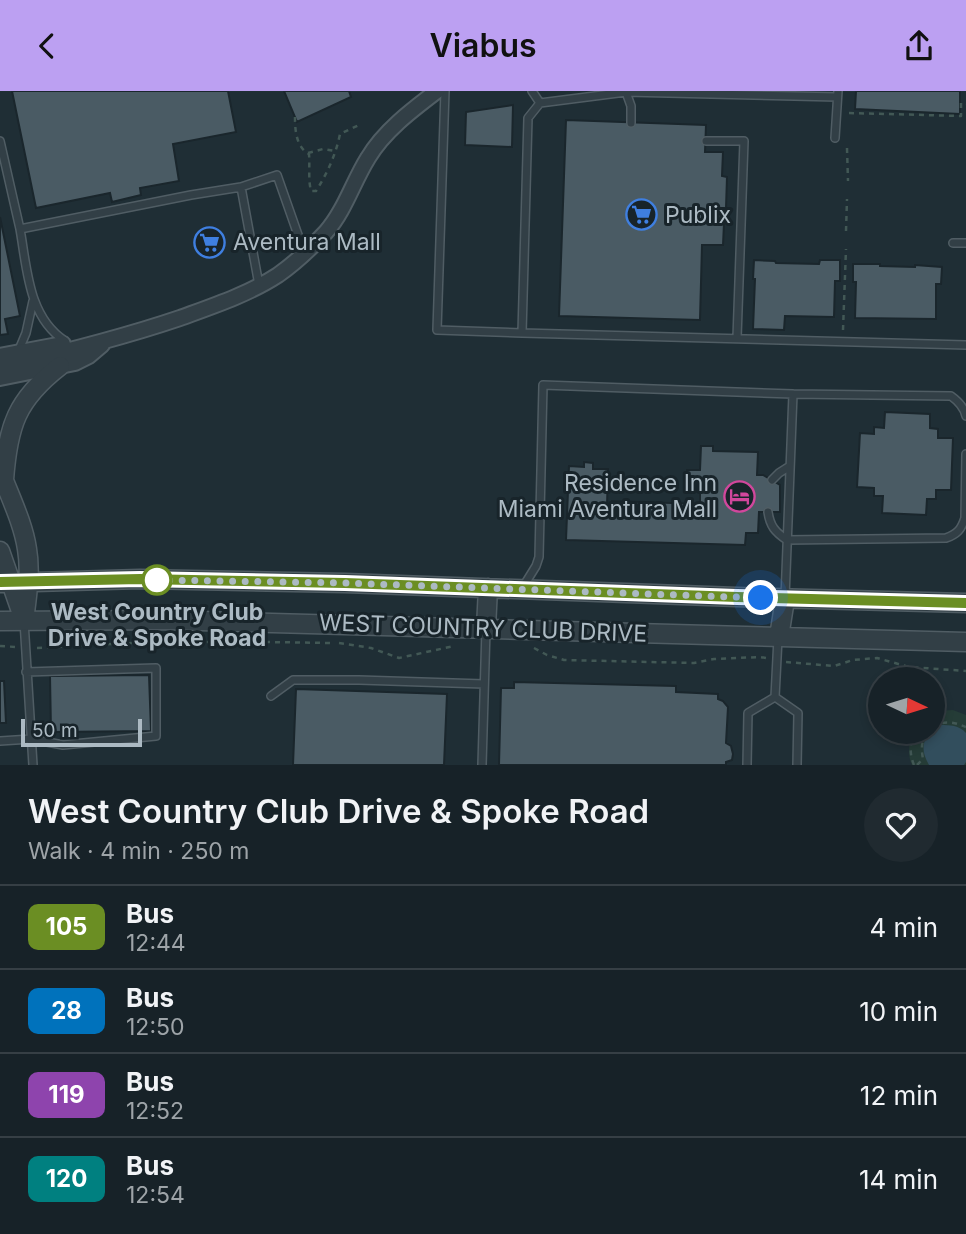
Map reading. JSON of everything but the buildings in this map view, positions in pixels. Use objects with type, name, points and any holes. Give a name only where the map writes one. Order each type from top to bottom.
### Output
[{"type":"street","points":[[0,367],[67,352],[197,312],[259,285],[284,270],[320,238],[337,217],[378,143],[437,91]]},
{"type":"street","points":[[0,356],[67,343],[99,343]]},
{"type":"street","points":[[0,378],[82,360],[99,343]]},
{"type":"street","points":[[13,582],[28,558],[26,541],[2,475],[8,442],[19,409],[36,387],[60,366]]},
{"type":"street","points":[[0,551],[24,620]]},
{"type":"street","name":"WEST COUNTRY CLUB DRIVE","points":[[13,582],[140,579],[345,583],[966,603]]},
{"type":"street","points":[[486,628],[488,588]]},
{"type":"street","points":[[779,637],[785,599]]},
{"type":"street","name":"WEST COUNTRY CLUB DRIVE","points":[[0,621],[163,620],[966,642]]},
{"type":"lane","points":[[445,91],[438,331],[966,345]]},
{"type":"lane","points":[[532,91],[540,103]]},
{"type":"lane","points":[[522,333],[528,118],[540,103],[626,92],[838,94],[835,138]]},
{"type":"lane","points":[[626,92],[631,106],[631,123]]},
{"type":"lane","points":[[0,141],[33,300],[49,328],[67,343]]},
{"type":"lane","points":[[706,141],[744,141],[737,338]]},
{"type":"lane","points":[[20,229],[241,187],[277,175],[305,253]]},
{"type":"lane","points":[[241,187],[259,285]]},
{"type":"lane","points":[[953,243],[966,243]]},
{"type":"lane","points":[[18,352],[26,333],[33,300]]},
{"type":"lane","points":[[521,590],[539,557],[543,385],[793,394],[951,396],[958,401],[966,416]]},
{"type":"lane","points":[[785,599],[793,394]]},
{"type":"lane","points":[[768,512],[771,525],[787,540],[946,538],[956,534],[965,518],[966,454]]},
{"type":"lane","points":[[772,480],[790,466]]},
{"type":"lane","points":[[24,620],[33,765]]},
{"type":"lane","points":[[482,765],[486,628]]},
{"type":"lane","points":[[775,697],[779,637]]},
{"type":"lane","points":[[0,741],[31,739],[63,745],[156,736],[156,668],[26,672]]},
{"type":"lane","points":[[271,696],[293,680],[484,684]]},
{"type":"lane","points":[[747,765],[748,713],[775,697]]},
{"type":"lane","points":[[775,697],[798,713],[797,765]]},
{"type":"path","points":[[848,113],[961,116],[961,103],[966,104]]},
{"type":"path","points":[[295,117],[296,136],[302,150],[309,154],[311,191],[316,191],[323,180],[340,134],[359,125]]},
{"type":"path","points":[[847,148],[848,181]]},
{"type":"path","points":[[307,153],[323,149],[335,151]]},
{"type":"path","points":[[846,231],[847,199]]},
{"type":"path","points":[[843,333],[846,249]]},
{"type":"path","points":[[37,648],[150,642],[229,642]]},
{"type":"path","points":[[265,642],[341,643],[371,648],[399,658],[464,644]]},
{"type":"path","points":[[0,646],[10,646]]},
{"type":"path","points":[[530,646],[564,660],[694,663],[714,659],[760,657]]},
{"type":"path","points":[[794,663],[834,666],[853,660],[877,658],[909,667],[966,671]]},
{"type":"path","points":[[945,722],[953,721],[966,727]]},
{"type":"path","points":[[910,744],[911,758],[915,765],[923,759],[922,744]]},
{"type":"green space","points":[[945,710],[953,710],[966,715],[966,765],[912,765],[910,744],[945,744]]},
{"type":"water","points":[[945,725],[957,727],[966,733],[964,765],[929,765],[924,744],[945,744]]},
{"type":"bus line","name":"105","points":[[0,582],[140,579],[345,583],[966,603]]},
{"type":"place","name":"Publix","points":[[642,215]]},
{"type":"place","name":"Aventura Mall","points":[[210,242]]},
{"type":"place","name":"Residence Inn Miami Aventura Mall","points":[[740,496]]},
{"type":"place","name":"West Country Club Drive & Spoke Road","points":[[157,580]]},
{"type":"route","points":[[157,580],[345,583],[761,598]]}]
